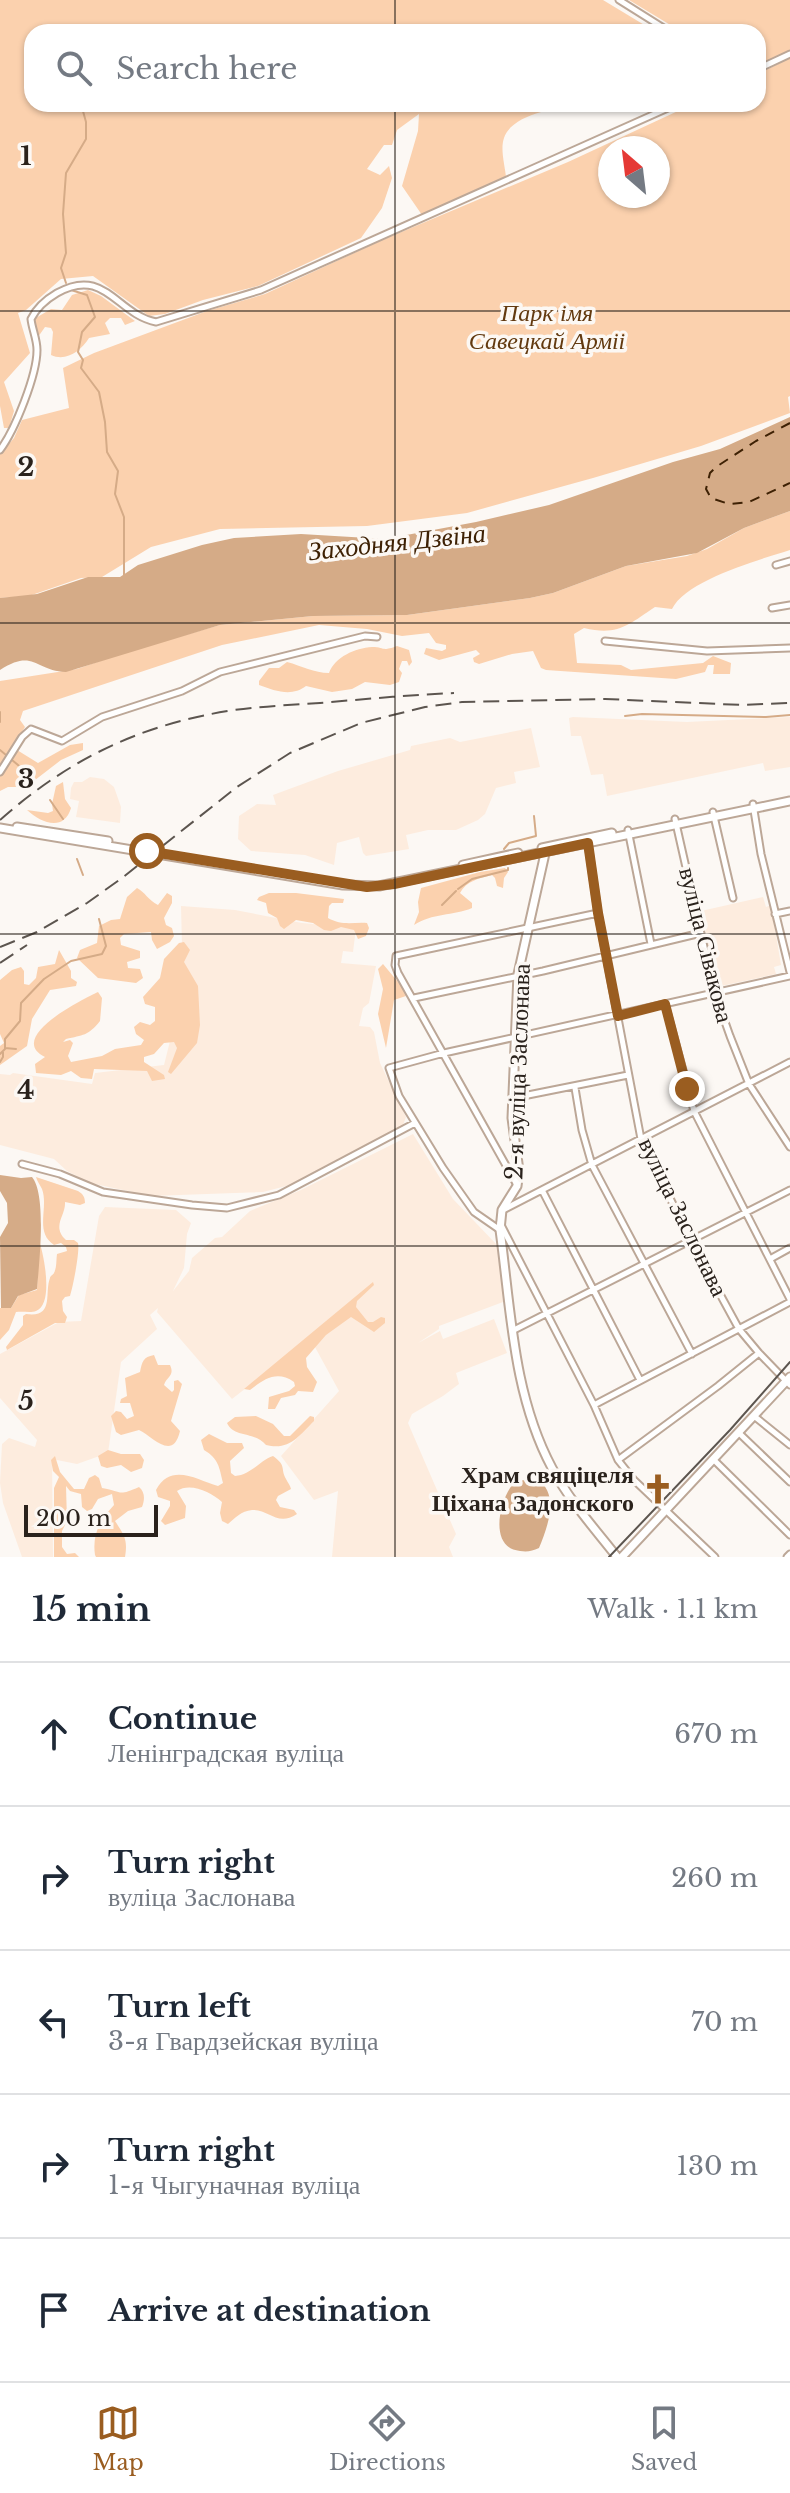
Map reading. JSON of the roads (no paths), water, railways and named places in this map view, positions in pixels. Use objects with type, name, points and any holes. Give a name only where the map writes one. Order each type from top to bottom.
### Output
[{"type":"main road","points":[[0,826],[343,885],[379,884],[790,798]]},
{"type":"main road","name":"2-я вуліца Заслонава","points":[[546,849],[518,974],[512,1118],[519,1171],[517,1186],[502,1210],[500,1226],[521,1385],[551,1467],[566,1491],[620,1557]]},
{"type":"main road","points":[[620,1557],[789,1381]]},
{"type":"street","points":[[619,0],[657,24]]},
{"type":"street","points":[[766,65],[790,54]]},
{"type":"street","points":[[0,450],[16,422],[38,354],[31,319],[36,308],[67,288],[88,284],[101,288],[143,319],[156,322],[261,290],[659,112]]},
{"type":"street","points":[[776,565],[790,561]]},
{"type":"street","points":[[772,608],[790,605]]},
{"type":"street","points":[[0,772],[22,737],[31,729],[62,741],[102,717],[182,691],[220,672],[365,636],[377,637]]},
{"type":"street","points":[[605,641],[707,651],[790,648]]},
{"type":"street","points":[[715,1557],[634,1480],[618,1460],[594,1405],[500,1226],[474,1212],[399,1096],[389,1068],[790,974],[753,806]]},
{"type":"street","points":[[714,814],[733,898]]},
{"type":"street","name":"вуліца Сівакова","points":[[676,822],[714,991],[749,1084],[790,1147]]},
{"type":"street","points":[[628,832],[651,944]]},
{"type":"street","name":"вуліца Заслонава","points":[[588,841],[598,913],[641,1139],[739,1329],[789,1381]]},
{"type":"street","points":[[775,914],[790,911]]},
{"type":"street","points":[[517,1186],[398,973],[396,956],[598,913]]},
{"type":"street","points":[[414,998],[701,933]]},
{"type":"street","points":[[594,1405],[790,1301],[694,1111],[665,1004]]},
{"type":"street","points":[[502,1210],[790,1062]]},
{"type":"street","points":[[512,1099],[628,1075]]},
{"type":"street","points":[[575,1088],[592,1165],[692,1354]]},
{"type":"street","points":[[22,1164],[60,1174],[103,1192],[227,1208],[265,1200],[291,1190],[415,1123]]},
{"type":"street","points":[[542,1190],[640,1380]]},
{"type":"street","points":[[512,1331],[790,1190]]},
{"type":"street","points":[[770,1259],[790,1248]]},
{"type":"street","points":[[618,1460],[759,1353]]},
{"type":"street","points":[[754,1416],[790,1445]]},
{"type":"street","points":[[739,1433],[790,1482]]},
{"type":"street","points":[[714,1460],[790,1535]]},
{"type":"water","name":"Заходняя Дзвіна","points":[[790,417],[790,511],[744,528],[697,553],[626,566],[553,593],[530,598],[407,615],[313,616],[220,625],[66,672],[28,661],[20,661],[0,670],[0,598],[37,594],[88,577],[120,577],[138,565],[234,538],[301,534],[385,539],[476,522],[549,505],[720,449]]},
{"type":"water","points":[[0,1175],[32,1177],[37,1186],[41,1214],[37,1289],[18,1296],[11,1308],[1,1308],[0,1237],[8,1223],[7,1203],[0,1191]]},
{"type":"water","points":[[537,1479],[544,1485],[550,1502],[539,1548],[520,1551],[509,1548],[500,1531],[500,1519],[510,1487],[516,1481]]},
{"type":"waterway","points":[[66,283],[61,268],[66,253],[63,214],[66,173],[86,139],[83,112]]},
{"type":"waterway","points":[[71,290],[87,295],[95,317],[82,332],[78,352],[83,360],[81,368],[99,392],[107,452],[118,471],[115,494],[124,517],[124,576]]},
{"type":"waterway","points":[[0,712],[0,722]]},
{"type":"waterway","points":[[625,716],[790,715]]},
{"type":"waterway","points":[[0,750],[24,770]]},
{"type":"waterway","points":[[50,800],[63,819]]},
{"type":"waterway","points":[[504,849],[509,843],[536,836],[534,816]]},
{"type":"waterway","points":[[77,859],[83,875]]},
{"type":"waterway","points":[[458,889],[472,879],[508,868]]},
{"type":"waterway","points":[[442,905],[456,891]]},
{"type":"waterway","points":[[0,1054],[5,1049],[5,1039],[20,1021],[21,1003],[44,979],[71,961],[102,954],[106,946],[99,919]]},
{"type":"waterway","points":[[5,1048],[16,1049]]},
{"type":"waterway","points":[[0,1062],[3,1052]]},
{"type":"tram line","points":[[609,1557],[790,1362]]},
{"type":"railway","points":[[0,820],[26,798],[81,762],[109,747],[168,724],[245,709],[454,693]]},
{"type":"railway","points":[[0,947],[37,932],[87,903],[237,787],[290,753],[361,723],[425,707],[462,702],[605,699],[742,705],[790,703]]},
{"type":"railway","points":[[0,963],[27,945]]},
{"type":"place","name":"Храм свяціцеля Ціхана Задонского","points":[[658,1489]]},
{"type":"park label","name":"Парк імя Савецкай Арміі","points":[[547,327]]}]
